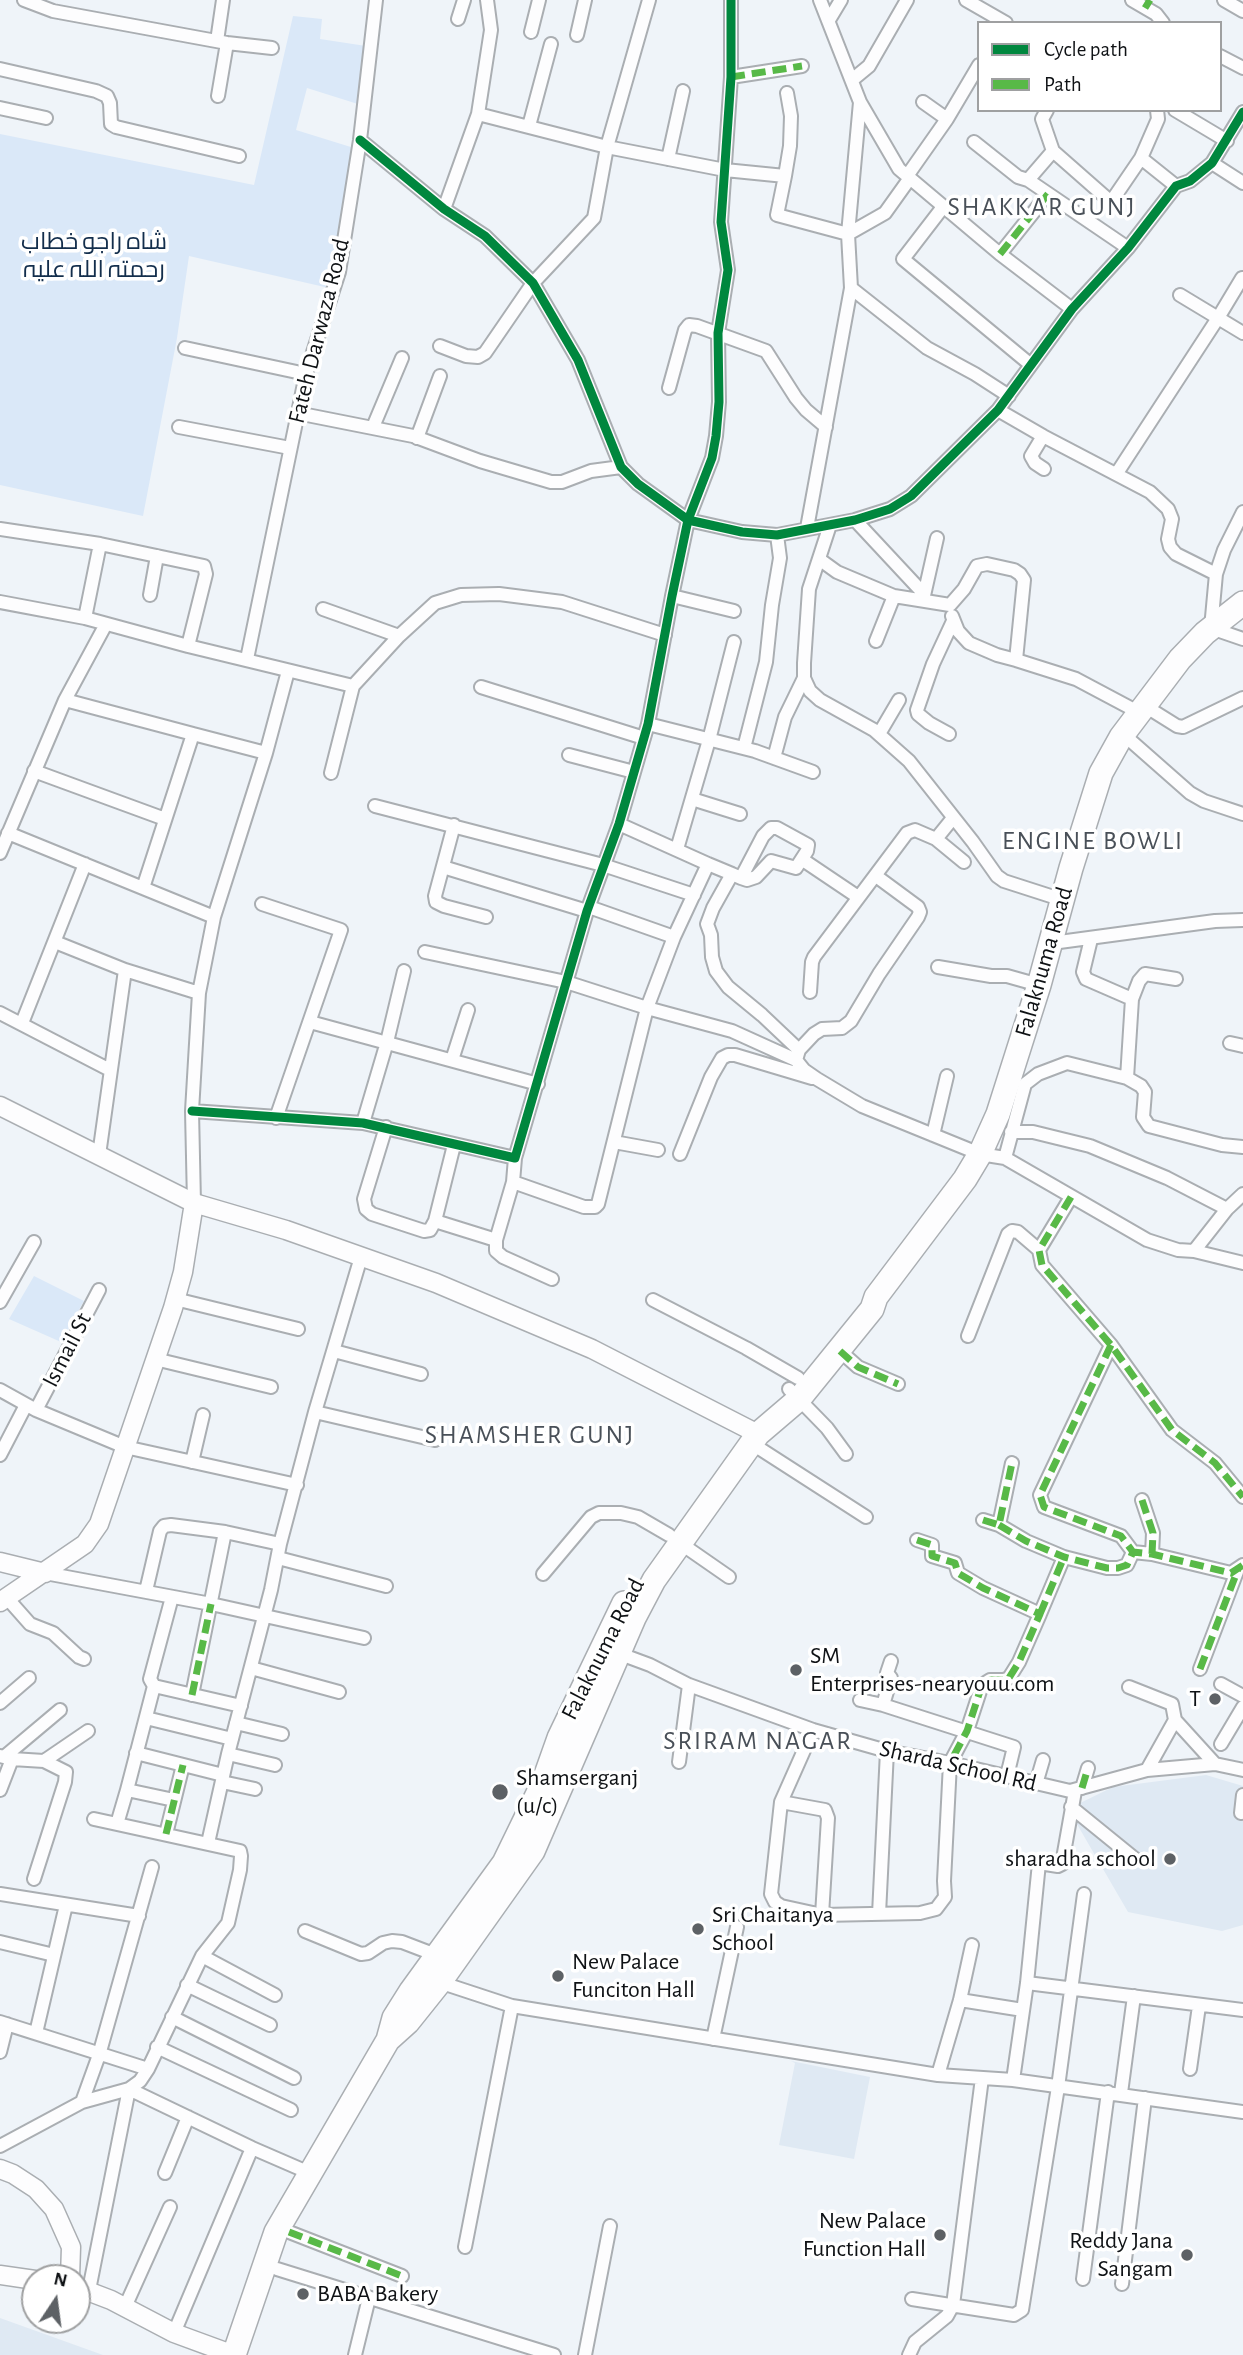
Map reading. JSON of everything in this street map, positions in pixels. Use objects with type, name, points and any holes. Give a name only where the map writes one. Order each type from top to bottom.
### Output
[{"type":"highway","name":"Falaknuma Road","points":[[795,1389],[840,1351],[872,1309],[876,1297],[965,1179],[980,1154],[998,1114],[1052,943],[1094,792],[1109,755],[1180,659],[1211,628],[1243,603]]},
{"type":"highway","name":"Falaknuma Road","points":[[234,2355],[276,2232],[388,2040],[394,2018],[431,1979],[533,1851],[612,1650],[633,1586],[674,1539],[751,1435],[795,1389],[861,1305],[876,1297]]},
{"type":"highway","name":"Falaknuma Road","points":[[431,1979],[436,1955],[504,1863],[543,1783],[559,1738],[612,1650]]},
{"type":"highway","name":"Falaknuma Road","points":[[248,2355],[289,2232],[293,2206]]},
{"type":"street","points":[[24,0],[53,11],[222,42],[272,48]]},
{"type":"street","points":[[218,96],[223,0]]},
{"type":"street","name":"Fateh Darwaza Road","points":[[247,659],[306,374],[338,272],[360,140],[376,0]]},
{"type":"street","points":[[458,19],[464,0]]},
{"type":"street","points":[[444,209],[478,114],[491,30],[486,0]]},
{"type":"street","points":[[531,32],[539,0]]},
{"type":"street","points":[[577,35],[585,0]]},
{"type":"street","points":[[440,346],[466,356],[478,357],[485,353],[533,283],[594,218],[607,147],[649,0]]},
{"type":"street","points":[[552,1279],[498,1254],[495,1247],[513,1182],[514,1158],[588,909],[619,824],[648,724],[688,520],[712,457],[716,436],[719,402],[718,332],[728,270],[721,222],[731,77],[731,0]]},
{"type":"street","points":[[820,0],[860,102],[899,169],[999,254],[1072,309]]},
{"type":"street","points":[[829,20],[841,0]]},
{"type":"street","points":[[852,80],[869,66],[907,0]]},
{"type":"street","points":[[966,0],[1002,21]]},
{"type":"street","points":[[1132,0],[1148,4],[1161,21]]},
{"type":"street","points":[[1224,0],[1243,11]]},
{"type":"street","points":[[529,126],[551,44]]},
{"type":"street","points":[[1222,57],[1243,68]]},
{"type":"street","points":[[731,77],[802,66]]},
{"type":"street","points":[[787,93],[791,116],[790,146],[777,215],[848,234],[885,213],[977,68]]},
{"type":"street","points":[[0,69],[96,91],[107,96],[111,124],[121,129],[239,156]]},
{"type":"street","points":[[668,159],[683,91]]},
{"type":"street","points":[[807,528],[851,288],[848,234],[860,102]]},
{"type":"street","points":[[923,102],[947,119]]},
{"type":"street","points":[[0,108],[46,118]]},
{"type":"street","points":[[1045,112],[1042,119],[1053,151],[1111,202],[1141,158],[1158,120],[1157,112]]},
{"type":"street","points":[[1178,112],[1227,142]]},
{"type":"street","points":[[360,140],[444,209],[485,236],[533,283],[578,360],[621,467],[638,484],[688,520],[741,532],[777,535],[855,520],[890,509],[911,496],[999,410],[1072,309],[1128,247],[1176,186],[1190,181],[1212,163],[1243,112]]},
{"type":"street","points":[[478,114],[607,147],[725,170],[785,176]]},
{"type":"street","points":[[974,142],[1018,177],[1028,180],[1128,247]]},
{"type":"street","points":[[1028,180],[1053,151]]},
{"type":"street","points":[[1141,158],[1176,186]]},
{"type":"street","points":[[1212,163],[1243,183]]},
{"type":"street","points":[[999,254],[1048,194]]},
{"type":"street","points":[[943,207],[903,259],[1031,365]]},
{"type":"street","points":[[1117,474],[1242,278]]},
{"type":"street","points":[[851,288],[927,348],[1009,396]]},
{"type":"street","points":[[1180,295],[1243,333]]},
{"type":"street","points":[[669,388],[685,330],[689,325],[718,332],[766,351],[796,398],[826,427]]},
{"type":"street","points":[[185,348],[306,374]]},
{"type":"street","points":[[373,427],[402,358]]},
{"type":"street","points":[[417,438],[440,376]]},
{"type":"street","points":[[999,410],[1150,492],[1168,509],[1172,519],[1168,539],[1170,547],[1176,554],[1216,574]]},
{"type":"street","points":[[297,413],[417,438],[480,461],[551,482],[562,482],[591,471],[621,467]]},
{"type":"street","points":[[179,427],[290,449]]},
{"type":"street","points":[[1043,436],[1031,456],[1035,463],[1044,469]]},
{"type":"street","points":[[1243,512],[1224,550],[1216,574],[1211,628],[1243,639]]},
{"type":"street","points":[[855,520],[923,597]]},
{"type":"street","points":[[830,525],[809,589],[804,678],[810,691],[879,734],[909,761],[997,876],[1028,890],[1063,900]]},
{"type":"street","points":[[0,529],[100,544],[201,565],[206,574],[188,646]]},
{"type":"street","points":[[744,748],[766,662],[780,558],[777,535]]},
{"type":"street","points":[[923,597],[937,538]]},
{"type":"street","points":[[85,618],[100,544]]},
{"type":"street","points":[[149,594],[157,556]]},
{"type":"street","points":[[819,559],[837,572],[894,596],[923,597],[950,605]]},
{"type":"street","points":[[950,605],[964,589],[977,566],[987,564],[1008,568],[1020,574],[1024,580],[1016,660]]},
{"type":"street","points":[[331,773],[353,686],[399,636],[435,603],[461,595],[499,594],[562,602],[665,635]]},
{"type":"street","points":[[672,596],[734,611]]},
{"type":"street","points":[[876,641],[894,596]]},
{"type":"street","points":[[0,602],[85,618],[353,686]]},
{"type":"street","points":[[950,605],[953,621],[969,643],[997,655],[1076,679],[1183,727],[1243,698]]},
{"type":"street","points":[[323,609],[399,636]]},
{"type":"street","points":[[949,734],[929,723],[917,710],[933,664],[953,621]]},
{"type":"street","points":[[0,853],[65,700],[106,624]]},
{"type":"street","points":[[677,849],[734,642]]},
{"type":"street","points":[[85,1659],[79,1657],[53,1633],[30,1624],[3,1600],[45,1573],[93,1535],[176,1298],[194,1203],[192,1111],[199,993],[214,917],[266,753],[288,671]]},
{"type":"street","points":[[774,758],[785,717],[804,678]]},
{"type":"street","points":[[481,687],[644,738]]},
{"type":"street","points":[[65,700],[266,753]]},
{"type":"street","points":[[879,734],[899,700]]},
{"type":"street","points":[[648,724],[744,748],[813,772]]},
{"type":"street","points":[[143,888],[193,734]]},
{"type":"street","points":[[1123,734],[1190,793],[1204,802],[1243,814]]},
{"type":"street","points":[[569,755],[634,772]]},
{"type":"street","points":[[34,771],[165,819]]},
{"type":"street","points":[[692,799],[740,814]]},
{"type":"street","points":[[374,806],[603,865],[694,895]]},
{"type":"street","points":[[0,812],[14,817]]},
{"type":"street","points":[[936,839],[953,818]]},
{"type":"street","points":[[619,824],[708,864],[737,876],[751,880],[771,862],[794,869],[803,860],[808,845],[773,827],[762,836],[737,876],[713,908],[707,924],[716,971],[728,988],[762,1015],[797,1055],[804,1070],[817,1080],[862,1106],[980,1154],[1005,1158],[1147,1240],[1178,1250],[1194,1251],[1243,1263]]},
{"type":"street","points":[[454,825],[435,897],[436,902],[486,917]]},
{"type":"street","points":[[810,992],[811,962],[814,957],[907,833],[920,831],[936,839],[964,862]]},
{"type":"street","points":[[8,833],[214,917]]},
{"type":"street","points":[[803,860],[858,897]]},
{"type":"street","points":[[22,1023],[85,864]]},
{"type":"street","points":[[513,1182],[584,1207],[594,1206],[600,1199],[647,1008],[674,937],[708,864]]},
{"type":"street","points":[[443,867],[674,937]]},
{"type":"street","points":[[797,1055],[822,1029],[842,1028],[851,1021],[918,917],[918,907],[876,876]]},
{"type":"street","points":[[262,904],[341,930],[276,1118]]},
{"type":"street","points":[[1052,943],[1214,921],[1243,920]]},
{"type":"street","points":[[1091,939],[1083,972],[1086,979],[1132,999]]},
{"type":"street","points":[[55,942],[125,970],[199,993]]},
{"type":"street","points":[[425,952],[566,982],[732,1031],[797,1055]]},
{"type":"street","points":[[938,967],[1007,976],[1039,985]]},
{"type":"street","points":[[99,1155],[125,970]]},
{"type":"street","points":[[363,1124],[404,971]]},
{"type":"street","points":[[1128,1078],[1132,999],[1139,981],[1146,974],[1176,979]]},
{"type":"street","points":[[452,1060],[468,1010]]},
{"type":"street","points":[[0,1013],[110,1070]]},
{"type":"street","points":[[310,1022],[538,1084]]},
{"type":"street","points":[[680,1154],[711,1077],[722,1058],[735,1055],[817,1080]]},
{"type":"street","points":[[1005,1158],[1025,1084],[1055,1065],[1067,1063],[1128,1078],[1141,1086],[1145,1093],[1143,1117],[1149,1126],[1222,1145],[1243,1147]]},
{"type":"street","points":[[933,1135],[947,1076]]},
{"type":"street","points":[[1,1110],[194,1203],[286,1230],[436,1283],[592,1349],[751,1435],[866,1517]]},
{"type":"street","points":[[192,1111],[386,1127],[514,1158]]},
{"type":"street","points":[[386,1127],[364,1199],[366,1209],[372,1214],[424,1231],[430,1230],[436,1221],[454,1145]]},
{"type":"street","points":[[1011,1132],[1033,1132],[1090,1146],[1167,1178],[1227,1209]]},
{"type":"street","points":[[614,1142],[658,1150]]},
{"type":"street","points":[[1194,1251],[1227,1209],[1243,1194]]},
{"type":"street","points":[[1039,1250],[1071,1197]]},
{"type":"street","points":[[436,1221],[496,1240]]},
{"type":"street","points":[[968,1336],[1008,1234],[1018,1232],[1039,1250],[1042,1265],[1111,1345],[1172,1430],[1214,1463],[1243,1497]]},
{"type":"street","points":[[0,1302],[34,1242]]},
{"type":"street","points":[[208,1843],[280,1544],[315,1412],[361,1257]]},
{"type":"street","name":"Ismail St","points":[[0,1455],[31,1408],[99,1290]]},
{"type":"street","points":[[176,1298],[298,1329]]},
{"type":"street","points":[[653,1300],[746,1348],[795,1389],[846,1454]]},
{"type":"street","points":[[1111,1345],[1040,1495],[1044,1507],[1121,1536],[1133,1552],[1231,1573],[1240,1567]]},
{"type":"street","points":[[334,1351],[421,1374]]},
{"type":"street","points":[[840,1351],[858,1367],[898,1384]]},
{"type":"street","points":[[155,1359],[271,1387]]},
{"type":"street","points":[[0,1390],[31,1408],[125,1447],[297,1485]]},
{"type":"street","points":[[315,1412],[435,1440]]},
{"type":"street","points":[[192,1462],[203,1415]]},
{"type":"street","points":[[999,1525],[1012,1463]]},
{"type":"street","points":[[1142,1500],[1153,1533],[1152,1554]]},
{"type":"street","points":[[543,1574],[591,1517],[599,1513],[621,1513],[638,1517],[729,1577]]},
{"type":"street","points":[[983,1520],[1064,1557],[1107,1568],[1127,1565],[1133,1552]]},
{"type":"street","points":[[146,1591],[160,1531],[164,1526],[225,1532],[280,1544]]},
{"type":"street","points":[[192,1695],[225,1532]]},
{"type":"street","points":[[917,1540],[932,1545],[932,1556],[955,1563],[958,1573],[1040,1614]]},
{"type":"street","points":[[813,1730],[781,1802],[771,1894],[775,1902],[781,1906],[822,1915],[920,1913],[936,1909],[945,1897],[950,1763],[967,1731],[982,1685],[990,1679],[1009,1678],[1019,1662],[1064,1557]]},
{"type":"street","points":[[278,1558],[386,1586]]},
{"type":"street","points":[[0,1562],[364,1638]]},
{"type":"street","points":[[1200,1669],[1240,1567]]},
{"type":"street","points":[[117,1824],[154,1686],[150,1679],[172,1597]]},
{"type":"street","name":"Sharda School Rd","points":[[612,1650],[689,1685],[813,1730],[887,1751],[1036,1784],[1079,1789],[1147,1770],[1215,1764],[1243,1770]]},
{"type":"street","points":[[883,1705],[891,1678],[887,1673],[891,1661]]},
{"type":"street","points":[[251,1668],[339,1692]]},
{"type":"street","points":[[0,1703],[29,1678]]},
{"type":"street","points":[[1221,1684],[1243,1696]]},
{"type":"street","points":[[679,1762],[689,1685]]},
{"type":"street","points":[[154,1686],[241,1706]]},
{"type":"street","points":[[1129,1686],[1172,1704],[1175,1720],[1215,1764]]},
{"type":"street","points":[[860,1700],[1014,1747],[1007,1776]]},
{"type":"street","points":[[1221,1744],[1243,1707]]},
{"type":"street","points":[[0,1790],[5,1757],[61,1710]]},
{"type":"street","points":[[146,1717],[232,1739]]},
{"type":"street","points":[[1147,1770],[1175,1720]]},
{"type":"street","points":[[236,1723],[282,1734]]},
{"type":"street","points":[[44,1761],[88,1731]]},
{"type":"street","points":[[879,1914],[887,1751]]},
{"type":"street","points":[[136,1754],[183,1765],[255,1789]]},
{"type":"street","points":[[228,1754],[275,1765]]},
{"type":"street","points":[[5,1757],[44,1761],[65,1772],[65,1782],[34,1879]]},
{"type":"street","points":[[1036,1784],[1043,1760]]},
{"type":"street","points":[[166,1835],[183,1765]]},
{"type":"street","points":[[1013,2080],[1027,1983],[1039,1863],[1058,1866],[1062,1864],[1071,1807],[1088,1768]]},
{"type":"street","points":[[127,1790],[174,1800]]},
{"type":"street","points":[[1241,1814],[1243,1795]]},
{"type":"street","points":[[781,1802],[825,1810],[828,1818],[822,1915]]},
{"type":"street","points":[[1071,1807],[1135,1859]]},
{"type":"street","points":[[0,2146],[82,2102],[129,2089],[139,2081],[148,2069],[202,1956],[228,1923],[242,1856],[240,1851],[94,1819]]},
{"type":"street","points":[[82,2102],[99,2055],[152,1867]]},
{"type":"street","points":[[0,1894],[139,1916]]},
{"type":"street","points":[[912,2299],[1014,2315],[1022,2310],[1058,2087],[1084,1894]]},
{"type":"street","points":[[36,2033],[66,1905]]},
{"type":"street","points":[[713,2039],[737,1927]]},
{"type":"street","points":[[305,1931],[361,1954],[392,1941],[436,1955]]},
{"type":"street","points":[[0,1942],[54,1955]]},
{"type":"street","points":[[938,2075],[960,2000],[972,1945]]},
{"type":"street","points":[[202,1956],[275,1995]]},
{"type":"street","points":[[431,1979],[512,2006],[713,2039],[938,2075],[1013,2080],[1243,2112]]},
{"type":"street","points":[[1027,1983],[1243,2010]]},
{"type":"street","points":[[187,1985],[270,2025]]},
{"type":"street","points":[[1083,2279],[1114,2093],[1134,1996]]},
{"type":"street","points":[[960,2000],[1023,2010]]},
{"type":"street","points":[[465,2247],[512,2006]]},
{"type":"street","points":[[1190,2068],[1199,2006]]},
{"type":"street","points":[[172,2017],[294,2078]]},
{"type":"street","points":[[0,2052],[4,2023],[148,2069]]},
{"type":"street","points":[[157,2047],[292,2110]]},
{"type":"street","points":[[909,2355],[915,2342],[947,2316],[953,2305],[982,2078]]},
{"type":"street","points":[[129,2089],[312,2174]]},
{"type":"street","points":[[89,2264],[129,2089]]},
{"type":"street","points":[[1122,2284],[1145,2098]]},
{"type":"street","points":[[165,2173],[188,2117]]},
{"type":"street","points":[[174,2333],[252,2148]]},
{"type":"street","points":[[0,2169],[36,2189],[54,2209],[71,2247],[70,2264]]},
{"type":"street","points":[[125,2307],[170,2207]]},
{"type":"street","points":[[585,2355],[610,2226]]},
{"type":"street","points":[[289,2232],[402,2276]]},
{"type":"street","points":[[277,2269],[369,2298],[514,2350],[554,2355]]},
{"type":"street","points":[[0,2275],[21,2278]]},
{"type":"street","points":[[91,2292],[174,2333],[234,2355]]},
{"type":"street","points":[[355,2355],[369,2298]]},
{"type":"shaded area","name":"sharadha school","points":[[1206,1775],[1243,1786],[1243,1925],[1222,1931],[1128,1912],[1067,1807],[1113,1787]]},
{"type":"shaded area","points":[[791,2061],[870,2077],[854,2159],[779,2145],[795,2063]]},
{"type":"shaded area","points":[[0,2318],[21,2326],[21,2334],[45,2334],[103,2355],[0,2355]]},
{"type":"green space","name":"شاہ راجو خطاب رحمتہ اللہ علیہ","points":[[293,16],[322,19],[320,39],[366,46],[361,105],[307,88],[296,130],[354,148],[329,288],[189,256],[177,338],[143,516],[0,485],[0,134],[254,185]]},
{"type":"green space","points":[[34,1276],[84,1301],[61,1342],[9,1319]]},
{"type":"marked path","points":[[1145,8],[1150,0]]},
{"type":"marked path","points":[[731,77],[802,66]]},
{"type":"marked path","points":[[1000,254],[1048,194]]},
{"type":"marked path","points":[[1071,1197],[1039,1250],[1042,1265],[1111,1345],[1172,1430],[1215,1463],[1243,1497]]},
{"type":"marked path","points":[[1111,1345],[1040,1495],[1044,1507],[1121,1536],[1133,1552]]},
{"type":"marked path","points":[[840,1351],[858,1367],[898,1384]]},
{"type":"marked path","points":[[983,1520],[999,1525],[1012,1463]]},
{"type":"marked path","points":[[1142,1500],[1153,1533],[1152,1554]]},
{"type":"marked path","points":[[999,1525],[1026,1541],[1064,1557],[1107,1568],[1127,1565],[1133,1552],[1231,1573],[1243,1565]]},
{"type":"marked path","points":[[917,1540],[932,1545],[932,1556],[955,1563],[958,1573],[983,1588],[1040,1614],[1009,1678],[990,1680],[982,1685],[967,1731],[950,1763]]},
{"type":"marked path","points":[[1040,1614],[1064,1557]]},
{"type":"marked path","points":[[1200,1669],[1238,1569]]},
{"type":"marked path","points":[[192,1695],[211,1604]]},
{"type":"marked path","points":[[166,1834],[183,1765]]},
{"type":"marked path","points":[[1082,1788],[1088,1768]]},
{"type":"marked path","points":[[289,2232],[402,2276]]},
{"type":"cycle path","points":[[192,1111],[363,1123],[515,1158],[587,911],[619,824],[648,724],[688,520],[712,458],[719,402],[718,333],[728,270],[721,222],[731,77],[731,0]]},
{"type":"cycle path","points":[[360,140],[444,209],[485,236],[533,283],[578,360],[621,467],[638,484],[688,520],[742,532],[777,535],[855,520],[890,509],[911,496],[998,410],[1072,309],[1128,248],[1176,186],[1190,181],[1212,163],[1243,112]]},
{"type":"place","name":"SM Enterprises-nearyouu.com","points":[[796,1670]]},
{"type":"place","name":"T","points":[[1215,1699]]},
{"type":"place","name":"Shamserganj (u/c)","points":[[500,1792]]},
{"type":"place","name":"sharadha school","points":[[1170,1859]]},
{"type":"place","name":"Sri Chaitanya School","points":[[698,1929]]},
{"type":"place","name":"New Palace Funciton Hall","points":[[558,1976]]},
{"type":"place","name":"New Palace Function Hall","points":[[940,2235]]},
{"type":"place","name":"Reddy Jana Sangam","points":[[1187,2255]]},
{"type":"place","name":"BABA Bakery","points":[[303,2294]]},
{"type":"district","name":"SHAKKAR GUNJ","points":[[1042,207]]},
{"type":"district","name":"ENGINE BOWLI","points":[[1093,841]]},
{"type":"district","name":"SHAMSHER GUNJ","points":[[530,1435]]},
{"type":"district","name":"SRIRAM NAGAR","points":[[758,1741]]}]
